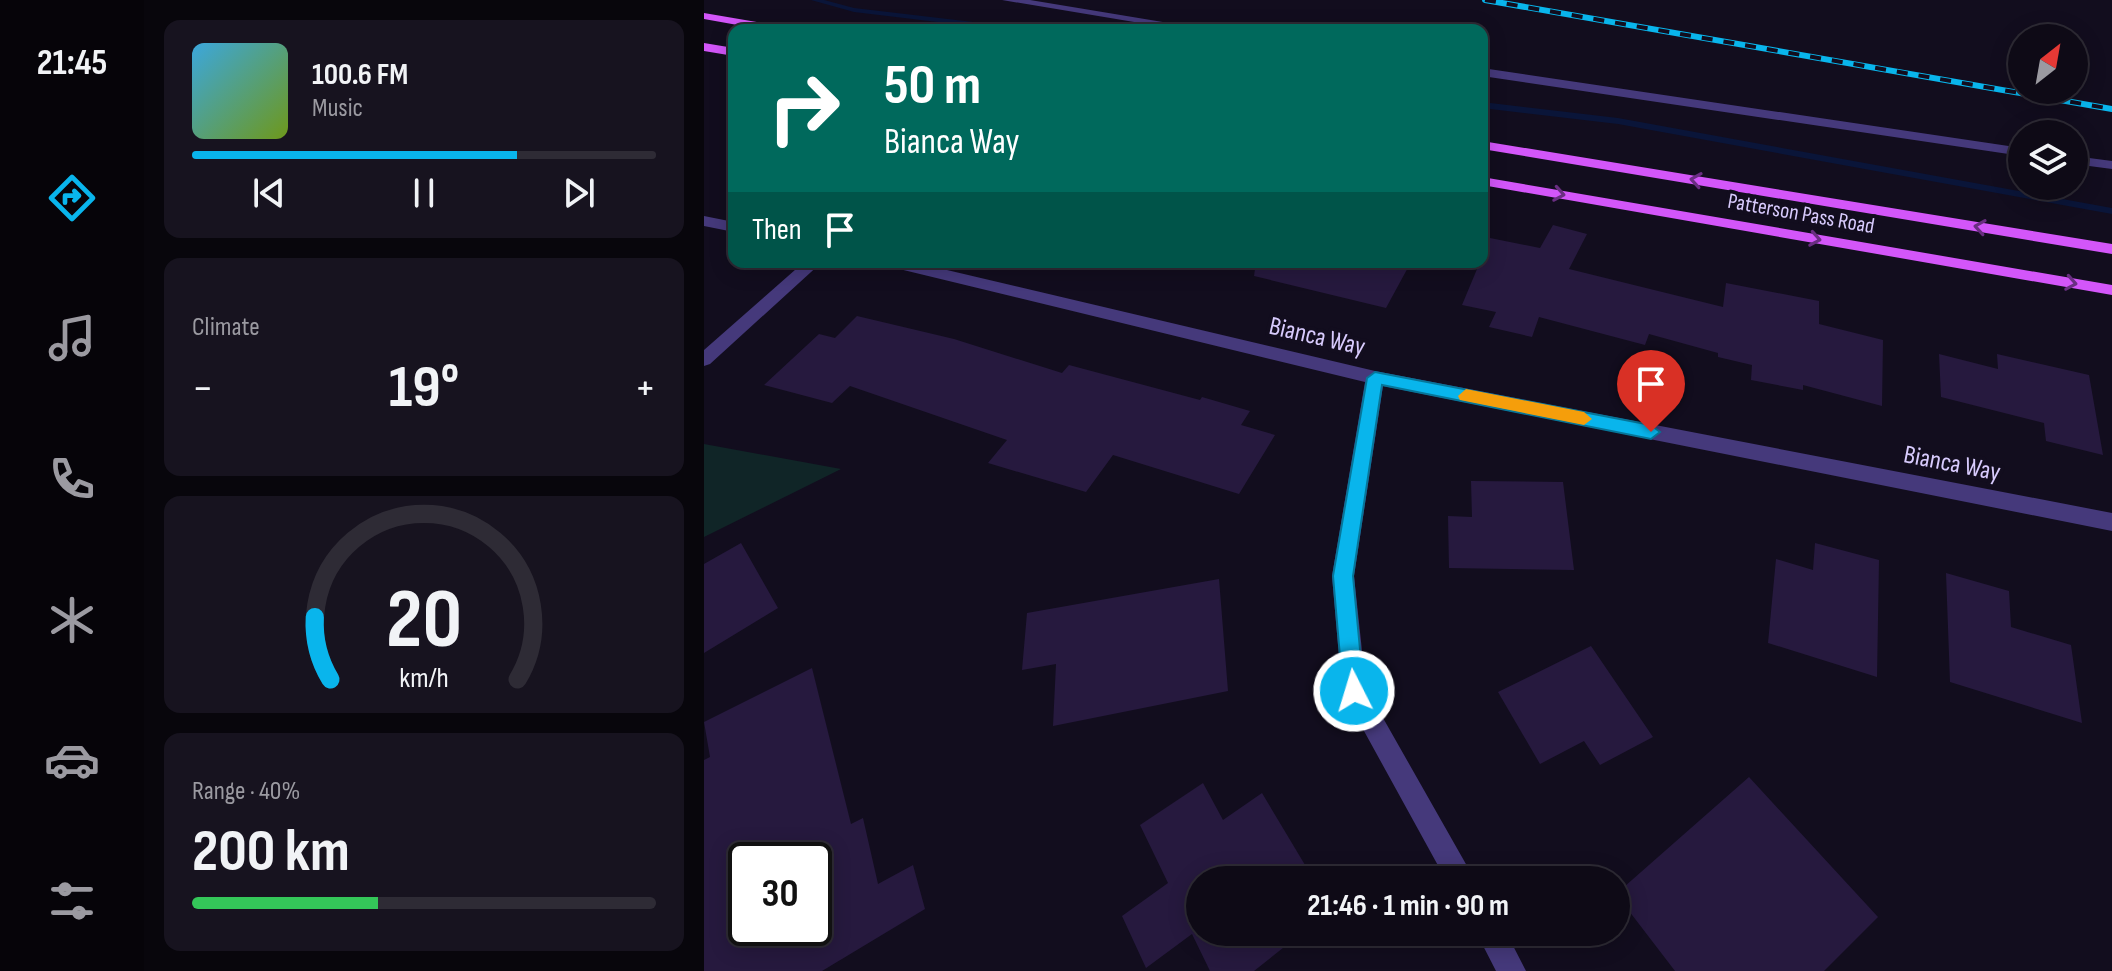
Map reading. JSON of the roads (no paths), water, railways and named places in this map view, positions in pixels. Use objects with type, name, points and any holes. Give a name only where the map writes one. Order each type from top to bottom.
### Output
[{"type":"main road","points":[[704,16],[751,24]]},
{"type":"main road","points":[[704,47],[728,51]]},
{"type":"main road","name":"Patterson Pass Road","points":[[1488,146],[2112,249]]},
{"type":"main road","name":"Patterson Pass Road","points":[[1488,182],[2112,290]]},
{"type":"street","points":[[1008,0],[1166,24]]},
{"type":"street","points":[[1488,73],[2008,150]]},
{"type":"street","points":[[2088,162],[2112,165]]},
{"type":"street","points":[[704,221],[728,226]]},
{"type":"street","points":[[704,360],[807,268]]},
{"type":"street","name":"Bianca Way","points":[[916,268],[1375,378],[2112,522]]},
{"type":"street","points":[[1375,378],[1343,576],[1354,691],[1453,866]]},
{"type":"street","points":[[1498,946],[1512,971]]},
{"type":"waterway","points":[[815,0],[854,10],[974,24]]},
{"type":"waterway","points":[[1488,106],[1618,121],[2112,211]]},
{"type":"railway","points":[[1485,0],[2112,109]]}]
